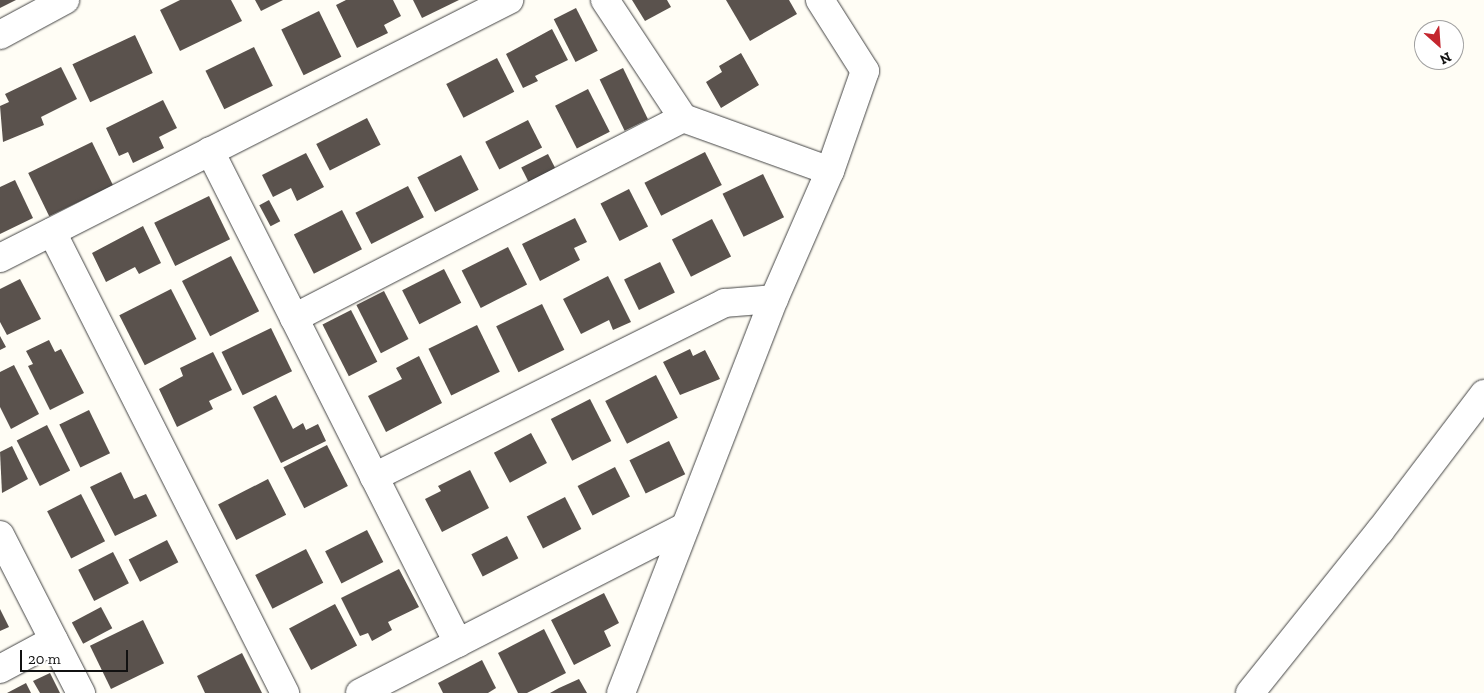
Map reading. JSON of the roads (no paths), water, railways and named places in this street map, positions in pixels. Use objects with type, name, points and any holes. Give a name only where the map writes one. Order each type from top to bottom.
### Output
[{"type":"street","points":[[0,35],[65,0]]},
{"type":"street","points":[[0,258],[509,0]]},
{"type":"street","points":[[605,0],[683,118],[830,171]]},
{"type":"street","points":[[621,693],[774,299],[830,171],[864,71],[820,0]]},
{"type":"street","points":[[294,318],[683,118]]},
{"type":"street","points":[[210,151],[458,643]]},
{"type":"street","points":[[52,232],[285,693]]},
{"type":"street","points":[[374,477],[725,303],[774,299]]},
{"type":"street","points":[[1250,693],[1380,531],[1484,394]]},
{"type":"street","points":[[360,693],[685,527]]},
{"type":"street","points":[[0,535],[81,693]]},
{"type":"street","points":[[0,669],[54,640]]}]
